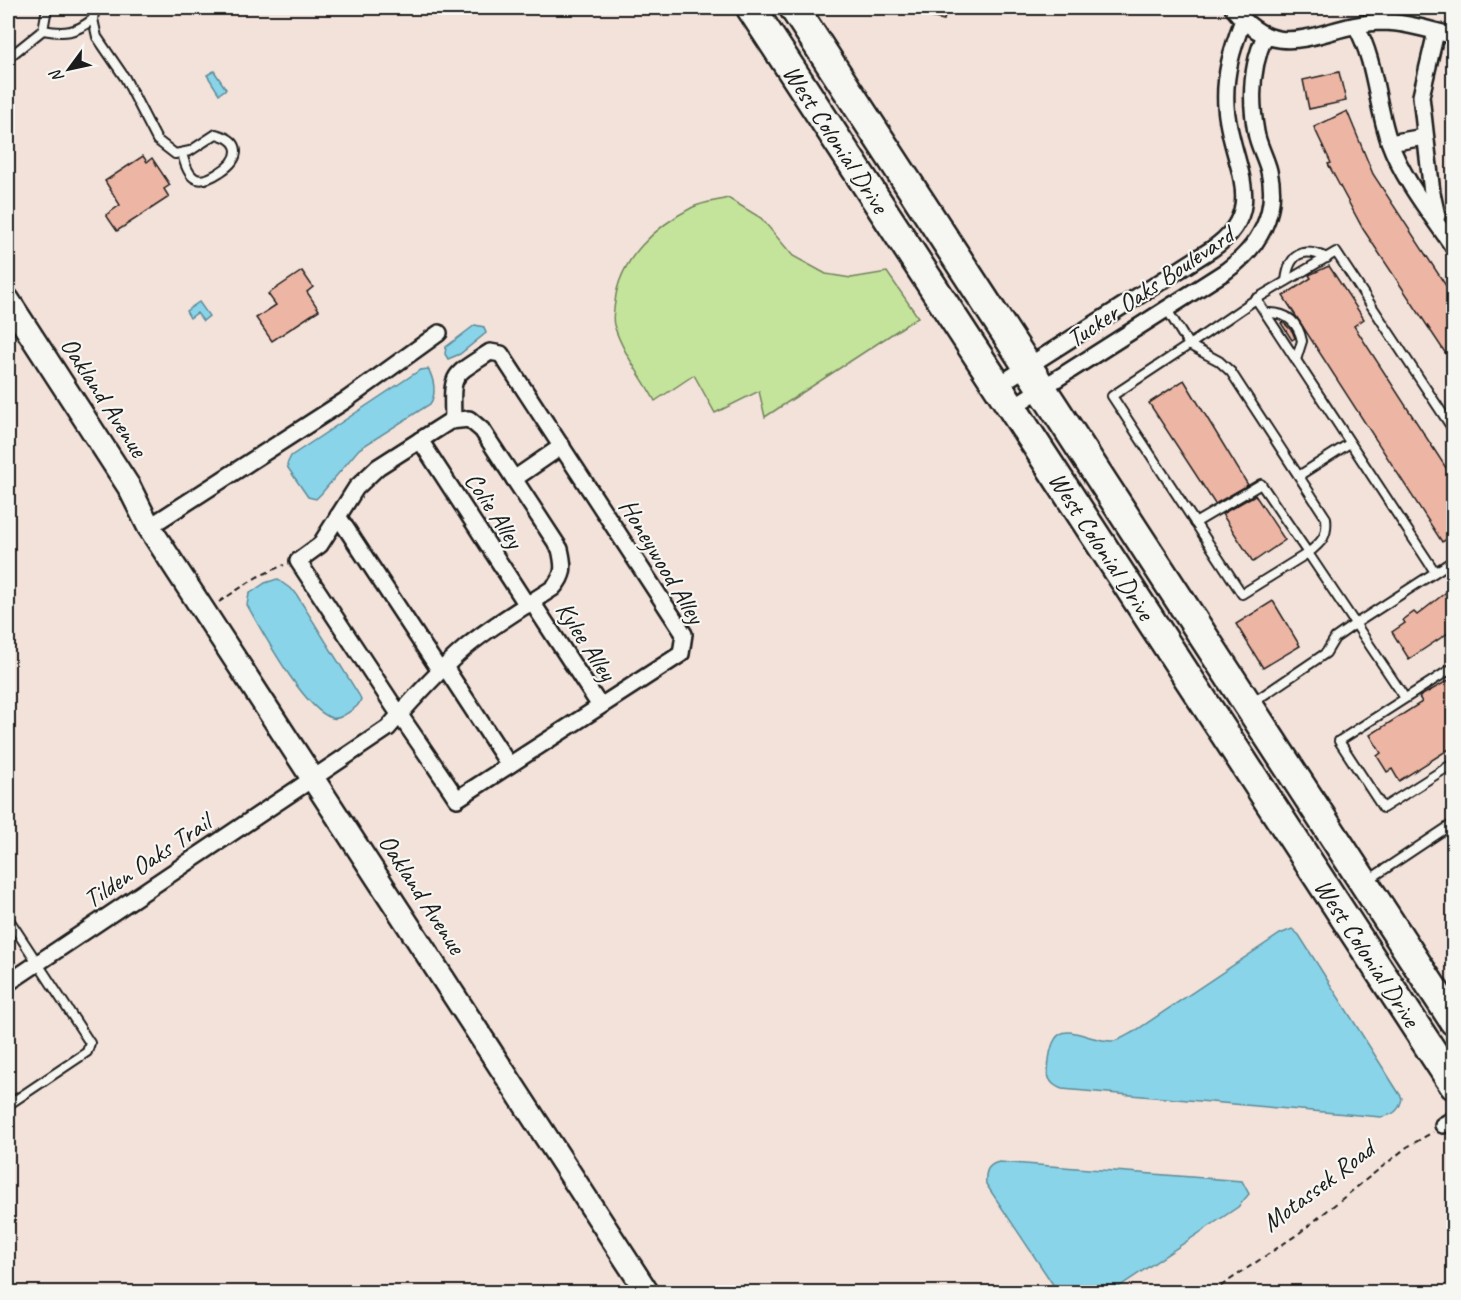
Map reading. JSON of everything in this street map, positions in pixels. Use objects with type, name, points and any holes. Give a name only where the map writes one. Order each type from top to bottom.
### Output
[{"type":"highway","name":"West Colonial Drive","points":[[751,8],[1454,1085]]},
{"type":"highway","name":"West Colonial Drive","points":[[794,8],[1454,1021]]},
{"type":"street","points":[[1233,8],[1243,20],[1265,36],[1295,41],[1356,26],[1397,23],[1454,36]]},
{"type":"street","name":"Tucker Oaks Boulevard","points":[[1004,397],[1034,378],[1152,285],[1226,239],[1240,219],[1245,196],[1244,184],[1233,146],[1226,108],[1229,58],[1243,20]]},
{"type":"street","points":[[1356,26],[1368,51],[1376,95],[1390,142],[1405,174],[1454,248]]},
{"type":"street","points":[[1436,32],[1421,96],[1432,193],[1442,230]]},
{"type":"street","name":"Tucker Oaks Boulevard","points":[[1004,397],[1034,378],[1166,308],[1243,258],[1260,237],[1268,221],[1272,186],[1256,134],[1252,105],[1254,66],[1265,36]]},
{"type":"street","points":[[1226,108],[1252,105]]},
{"type":"street","points":[[1390,142],[1424,137]]},
{"type":"street","points":[[1152,285],[1166,308]]},
{"type":"street","name":"Oakland Avenue","points":[[8,300],[129,488],[149,526],[647,1293]]},
{"type":"street","name":"Oakland Avenue","points":[[8,324],[117,494],[149,526]]},
{"type":"street","points":[[149,526],[346,400],[439,333]]},
{"type":"street","name":"Honeywood Alley","points":[[400,715],[457,799],[681,654],[684,634],[501,354],[490,352],[456,374],[452,387],[453,421]]},
{"type":"street","name":"Tilden Oaks Trail","points":[[8,983],[388,728],[442,669],[485,632],[553,588],[562,578],[564,563],[560,549],[482,430],[469,419],[453,421]]},
{"type":"street","points":[[400,715],[298,561],[320,545],[356,488],[378,467],[453,421]]},
{"type":"street","name":"Colie Alley","points":[[420,440],[530,603]]},
{"type":"street","points":[[514,478],[562,446]]},
{"type":"street","points":[[338,516],[509,765]]},
{"type":"street","name":"Kylee Alley","points":[[530,603],[600,706]]},
{"type":"lane","points":[[8,58],[43,30],[47,8]]},
{"type":"lane","points":[[95,8],[93,19],[97,37],[125,78],[157,140],[175,154],[182,153],[216,134],[226,137],[235,146],[236,156],[233,163],[207,180],[196,180],[190,174],[182,153]]},
{"type":"lane","points":[[43,30],[63,34],[80,29],[93,19]]},
{"type":"lane","points":[[1286,281],[1288,267],[1300,254],[1313,251],[1327,258]]},
{"type":"lane","points":[[1166,308],[1189,345],[1219,361],[1231,372],[1326,518],[1328,531],[1321,543],[1242,594],[1112,396],[1189,345],[1257,299],[1336,252],[1454,431]]},
{"type":"lane","points":[[1257,299],[1435,572]]},
{"type":"lane","points":[[1266,314],[1281,313],[1295,323],[1302,341],[1302,348],[1296,360]]},
{"type":"lane","points":[[1300,475],[1350,443]]},
{"type":"lane","points":[[1196,524],[1261,484],[1405,698]]},
{"type":"lane","points":[[1248,706],[1326,653],[1335,638],[1454,560]]},
{"type":"lane","points":[[1454,667],[1339,741],[1383,808],[1454,763]]},
{"type":"lane","points":[[1364,883],[1454,824]]},
{"type":"lane","points":[[8,918],[90,1043],[87,1052],[8,1105]]},
{"type":"path","points":[[205,612],[257,577],[289,562],[298,561]]},
{"type":"path","name":"Motassek Road","points":[[1212,1293],[1298,1233],[1407,1147],[1448,1122]]},
{"type":"green space","points":[[728,198],[761,218],[793,256],[826,274],[851,278],[887,272],[918,317],[765,417],[759,391],[715,413],[694,375],[655,401],[627,355],[614,325],[613,313],[618,286],[632,258],[653,234],[697,205]]},
{"type":"water","points":[[214,71],[226,89],[219,94],[207,75]]},
{"type":"water","points":[[199,302],[209,316],[203,321],[197,313],[190,318],[186,311]]},
{"type":"water","points":[[475,325],[484,327],[486,333],[460,354],[448,359],[445,354],[446,347]]},
{"type":"water","points":[[428,369],[434,386],[430,404],[359,449],[316,499],[308,497],[288,468],[287,464],[291,456],[420,370]]},
{"type":"water","points":[[277,579],[295,592],[361,699],[356,707],[341,717],[332,718],[309,701],[273,650],[247,605],[249,594],[265,583]]},
{"type":"water","points":[[1292,929],[1299,935],[1402,1098],[1400,1106],[1393,1113],[1381,1117],[1062,1089],[1050,1081],[1048,1072],[1050,1052],[1055,1039],[1061,1033],[1069,1032],[1102,1040],[1119,1039],[1135,1031],[1280,934]]},
{"type":"water","points":[[999,1162],[1242,1181],[1249,1194],[1238,1207],[1111,1292],[1058,1292],[986,1184],[988,1170]]},
{"type":"building","points":[[908,8],[947,8],[944,20],[907,12]]},
{"type":"building","points":[[1339,72],[1346,101],[1309,109],[1303,80]]},
{"type":"building","points":[[1347,111],[1373,174],[1454,298],[1454,366],[1363,229],[1328,164],[1331,163],[1314,127]]},
{"type":"building","points":[[143,156],[147,162],[152,158],[170,185],[164,189],[169,197],[117,231],[106,215],[120,205],[105,181]]},
{"type":"building","points":[[1329,266],[1364,319],[1354,326],[1450,474],[1454,472],[1454,535],[1442,542],[1283,296],[1311,278],[1309,275]]},
{"type":"building","points":[[302,271],[313,287],[307,292],[319,310],[272,341],[256,318],[276,305],[268,294]]},
{"type":"building","points":[[1283,322],[1292,331],[1295,338],[1292,340],[1281,323]]},
{"type":"building","points":[[1184,380],[1248,485],[1215,504],[1149,403]]},
{"type":"building","points":[[1255,495],[1285,540],[1253,562],[1222,514]]},
{"type":"building","points":[[1454,586],[1454,629],[1409,659],[1392,632],[1405,623],[1403,620],[1414,612],[1417,615]]},
{"type":"building","points":[[1273,601],[1300,646],[1263,668],[1236,624]]},
{"type":"building","points":[[1454,677],[1454,746],[1399,781],[1392,769],[1387,772],[1377,756],[1381,753],[1370,735],[1422,702],[1419,697]]}]
